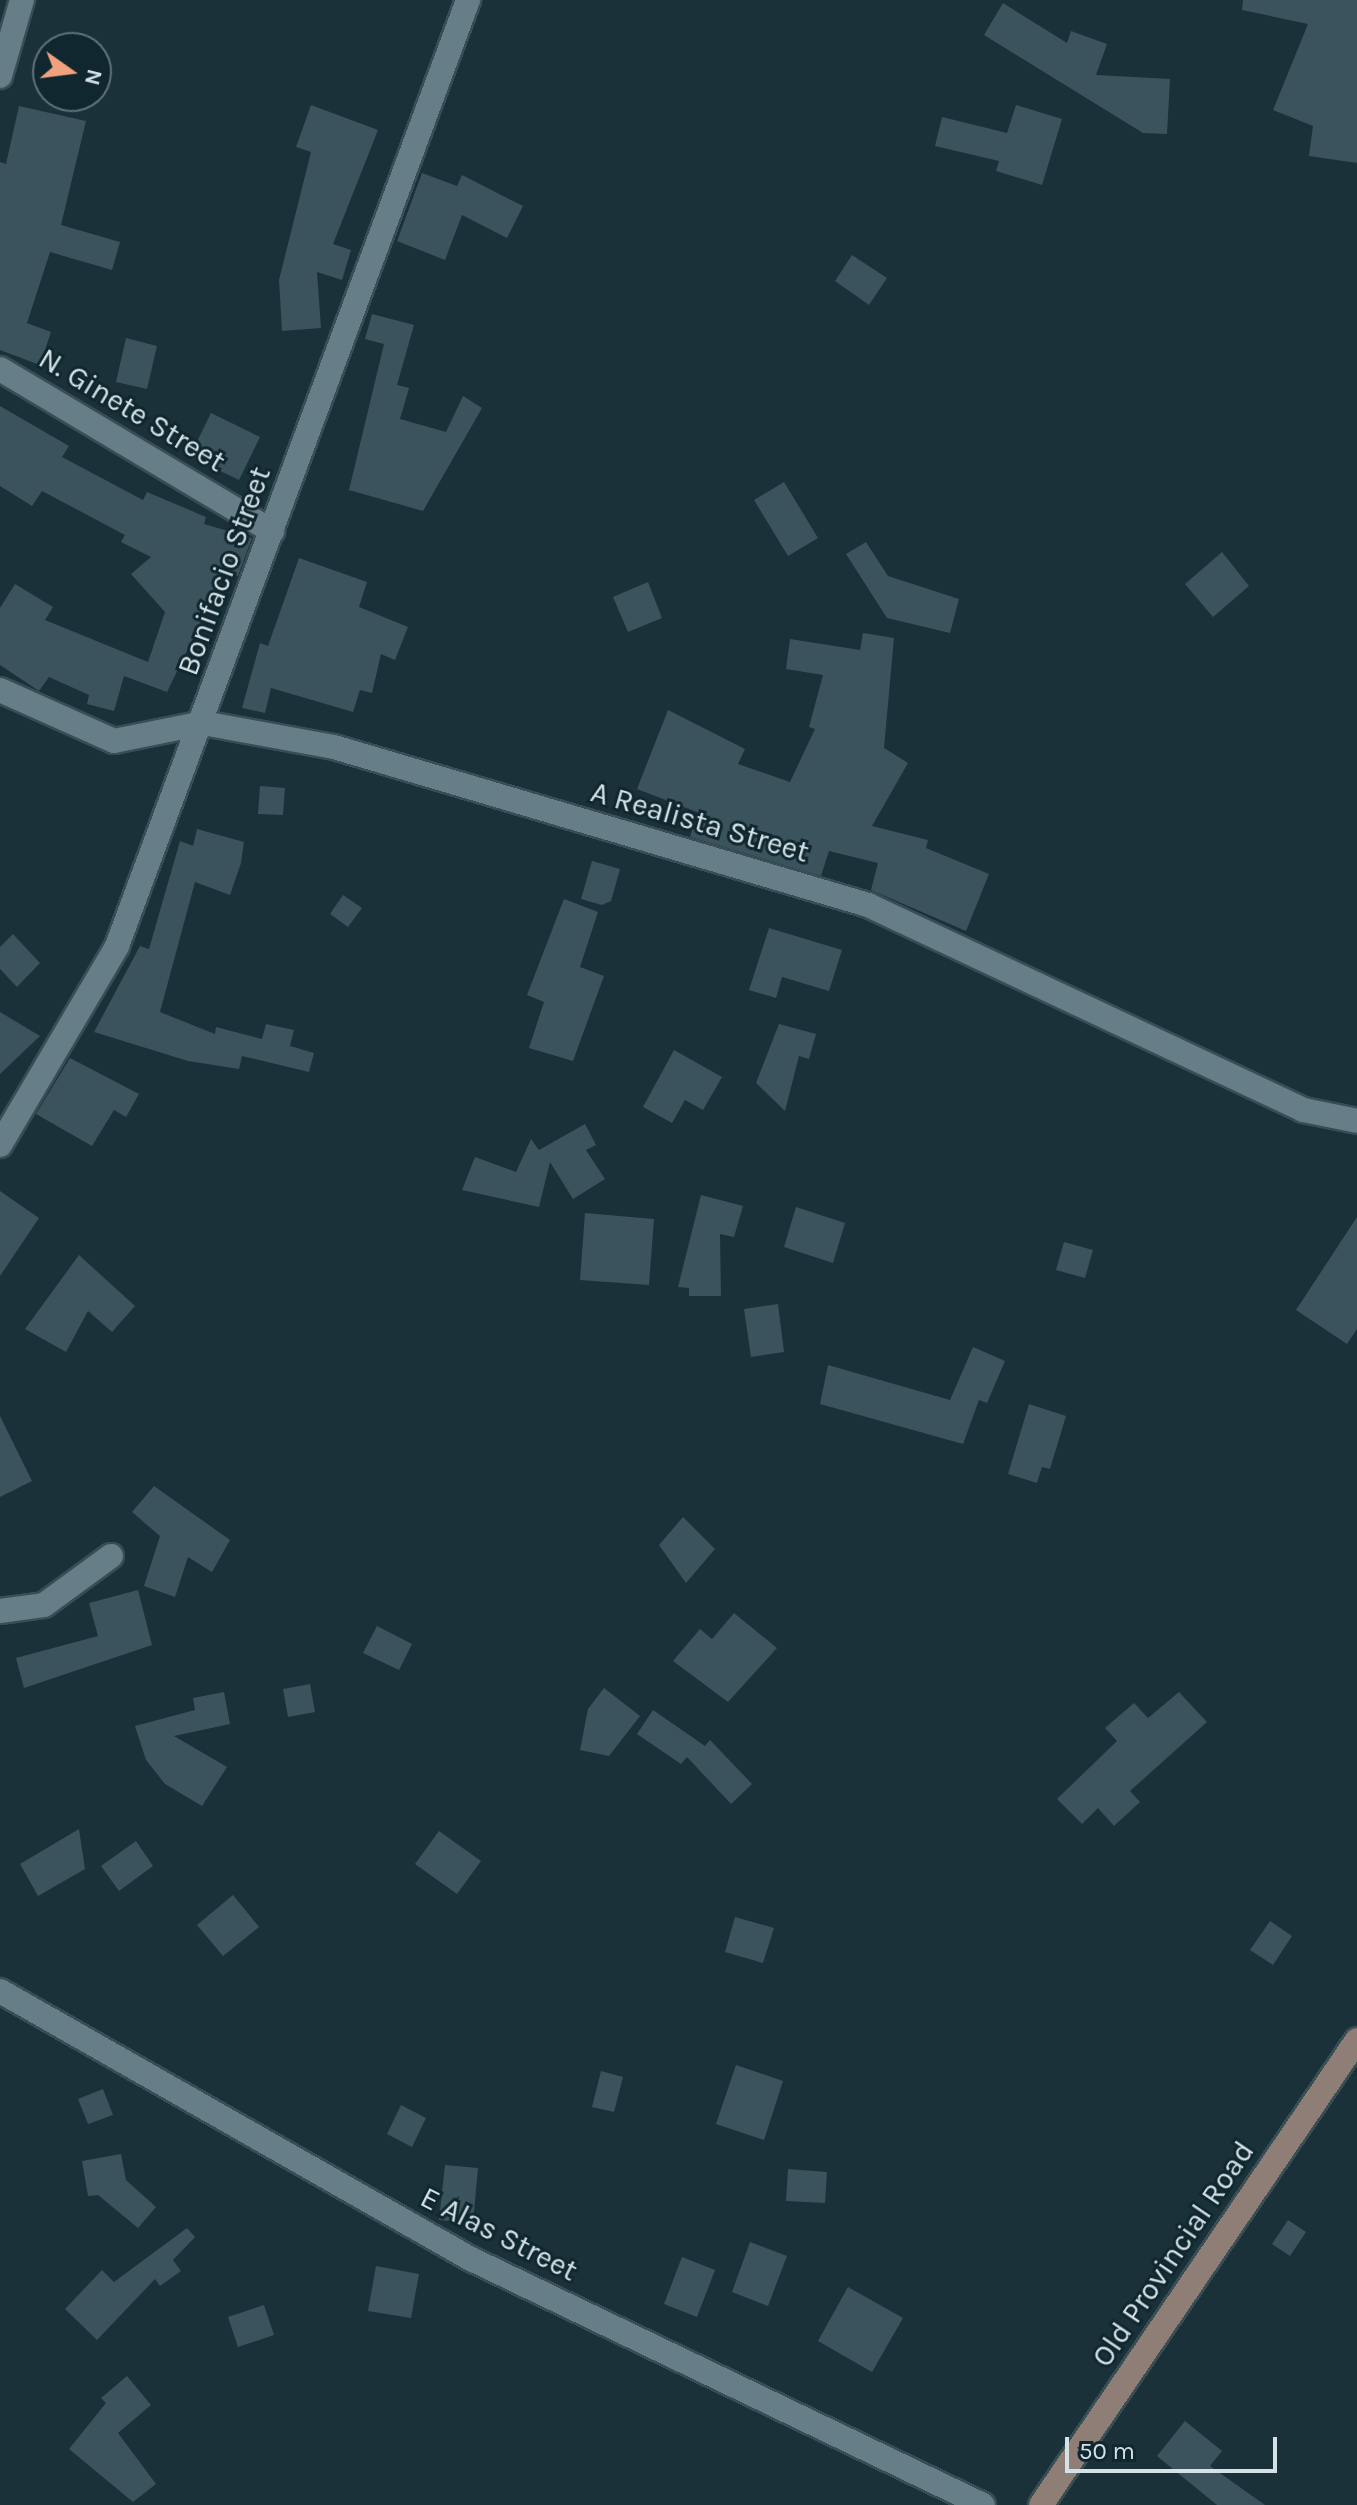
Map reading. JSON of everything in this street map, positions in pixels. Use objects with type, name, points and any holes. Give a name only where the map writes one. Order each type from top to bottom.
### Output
[{"type":"main road","name":"Old Provincial Road","points":[[1041,2505],[1357,2040]]},
{"type":"street","points":[[0,76],[22,0]]},
{"type":"street","name":"Bonifacio Street","points":[[0,1145],[117,946],[203,723],[468,0]]},
{"type":"street","name":"N. Ginete Street","points":[[0,369],[272,531]]},
{"type":"street","name":"A Realista Street","points":[[0,690],[114,741],[203,723],[334,747],[868,905],[1303,1110],[1357,1121]]},
{"type":"street","points":[[0,1611],[44,1605],[111,1556]]},
{"type":"street","name":"E Alas Street","points":[[0,1991],[469,2258],[983,2505]]},
{"type":"building","points":[[1243,0],[1357,0],[1357,163],[1309,156],[1313,126],[1273,110],[1308,24],[1242,10]]},
{"type":"building","points":[[1003,3],[1067,43],[1071,31],[1107,44],[1096,75],[1170,79],[1167,134],[1143,133],[984,35]]},
{"type":"building","points":[[311,105],[378,130],[333,244],[351,250],[342,280],[317,272],[321,328],[282,331],[279,280],[311,152],[296,147]]},
{"type":"building","points":[[1016,105],[1062,119],[1042,185],[996,171],[999,161],[935,146],[942,117],[1007,133]]},
{"type":"building","points":[[19,106],[32,109],[32,112],[86,121],[61,225],[120,242],[112,270],[50,252],[27,323],[51,332],[40,365],[0,350],[0,162],[6,164]]},
{"type":"building","points":[[422,173],[457,186],[462,175],[523,206],[507,238],[462,215],[445,260],[397,241]]},
{"type":"building","points":[[852,255],[887,278],[869,305],[835,281]]},
{"type":"building","points":[[372,314],[414,325],[397,385],[409,388],[400,419],[446,432],[463,396],[482,408],[423,511],[349,490],[384,344],[365,339]]},
{"type":"building","points":[[126,338],[157,346],[147,389],[116,382]]},
{"type":"building","points":[[0,406],[69,446],[62,457],[143,500],[147,492],[206,517],[204,524],[252,538],[238,576],[225,572],[167,692],[124,676],[114,711],[87,704],[89,695],[49,677],[39,691],[0,665],[0,608],[15,584],[53,607],[45,620],[148,662],[165,612],[131,574],[151,557],[121,542],[125,535],[42,491],[32,506],[0,486]]},
{"type":"building","points":[[211,413],[260,437],[239,480],[190,456]]},
{"type":"building","points":[[784,482],[818,538],[788,556],[754,500]]},
{"type":"building","points":[[866,542],[888,576],[959,599],[950,633],[887,618],[846,554]]},
{"type":"building","points":[[1222,552],[1249,586],[1213,617],[1185,584]]},
{"type":"building","points":[[299,558],[367,582],[359,607],[408,627],[395,660],[381,654],[372,693],[360,690],[353,712],[271,688],[265,713],[242,708],[260,643],[268,646]]},
{"type":"building","points":[[648,582],[662,618],[628,632],[613,597]]},
{"type":"building","points":[[863,633],[894,638],[884,748],[908,763],[872,826],[928,840],[926,848],[989,874],[966,931],[871,890],[878,863],[829,851],[821,876],[690,837],[697,812],[637,789],[668,710],[745,749],[738,764],[790,782],[815,729],[809,727],[823,675],[786,669],[790,639],[860,650]]},
{"type":"building","points":[[260,786],[285,788],[283,815],[258,814]]},
{"type":"building","points":[[197,829],[244,842],[241,863],[230,895],[195,882],[160,1012],[215,1034],[216,1027],[262,1039],[266,1024],[294,1030],[290,1046],[314,1053],[309,1072],[242,1056],[239,1069],[188,1061],[94,1032],[140,946],[149,949],[180,841],[193,846]]},
{"type":"building","points":[[592,861],[620,869],[611,901],[602,905],[581,899]]},
{"type":"building","points":[[343,895],[362,908],[348,927],[330,914]]},
{"type":"building","points":[[564,899],[598,912],[580,967],[604,976],[573,1061],[529,1048],[544,1002],[527,995]]},
{"type":"building","points":[[769,928],[842,950],[829,991],[782,977],[776,998],[749,990]]},
{"type":"building","points":[[13,934],[40,963],[17,987],[0,969],[0,947]]},
{"type":"building","points":[[0,1012],[40,1036],[0,1074]]},
{"type":"building","points":[[779,1024],[816,1034],[809,1059],[799,1056],[785,1111],[756,1083]]},
{"type":"building","points":[[674,1050],[722,1077],[703,1110],[685,1100],[672,1123],[643,1107]]},
{"type":"building","points":[[70,1058],[139,1094],[126,1117],[114,1110],[92,1146],[36,1114]]},
{"type":"building","points":[[585,1124],[596,1145],[586,1150],[605,1179],[573,1199],[550,1162],[539,1207],[462,1190],[475,1157],[516,1172],[531,1139],[539,1150]]},
{"type":"building","points":[[0,1191],[39,1218],[0,1276]]},
{"type":"building","points":[[701,1195],[743,1206],[734,1237],[720,1234],[721,1296],[689,1296],[689,1288],[678,1287]]},
{"type":"building","points":[[796,1207],[845,1223],[833,1263],[784,1247]]},
{"type":"building","points":[[585,1213],[654,1219],[649,1285],[580,1280]]},
{"type":"building","points":[[1357,1217],[1357,1329],[1347,1344],[1296,1310]]},
{"type":"building","points":[[1064,1242],[1093,1250],[1085,1278],[1056,1270]]},
{"type":"building","points":[[79,1255],[135,1306],[112,1332],[88,1311],[66,1352],[25,1329]]},
{"type":"building","points":[[778,1304],[784,1352],[751,1357],[744,1309]]},
{"type":"building","points":[[973,1347],[1005,1361],[987,1403],[979,1400],[963,1444],[820,1404],[828,1365],[950,1400]]},
{"type":"building","points":[[1029,1404],[1066,1416],[1050,1469],[1042,1467],[1037,1483],[1008,1474]]},
{"type":"building","points":[[0,1416],[32,1481],[0,1497]]},
{"type":"building","points":[[154,1486],[230,1540],[212,1572],[188,1557],[175,1597],[144,1586],[160,1536],[132,1512]]},
{"type":"building","points":[[683,1517],[715,1549],[686,1583],[659,1545]]},
{"type":"building","points":[[138,1590],[152,1645],[24,1688],[16,1658],[98,1636],[89,1603]]},
{"type":"building","points":[[734,1613],[777,1648],[728,1702],[673,1661],[700,1629],[712,1639]]},
{"type":"building","points":[[377,1626],[412,1644],[399,1670],[363,1653]]},
{"type":"building","points":[[310,1684],[315,1712],[288,1717],[283,1689]]},
{"type":"building","points":[[604,1688],[640,1716],[609,1756],[580,1750],[588,1709]]},
{"type":"building","points":[[224,1692],[230,1724],[174,1736],[227,1767],[202,1806],[165,1784],[146,1760],[135,1726],[195,1710],[193,1698]]},
{"type":"building","points":[[1179,1692],[1207,1722],[1130,1791],[1140,1802],[1114,1826],[1098,1808],[1082,1824],[1057,1799],[1117,1741],[1105,1728],[1134,1703],[1148,1718]]},
{"type":"building","points":[[653,1710],[705,1746],[710,1740],[752,1784],[731,1804],[687,1757],[681,1764],[637,1734]]},
{"type":"building","points":[[79,1829],[85,1869],[38,1896],[20,1864]]},
{"type":"building","points":[[439,1831],[481,1861],[457,1894],[415,1864]]},
{"type":"building","points":[[136,1841],[153,1866],[119,1891],[101,1866]]},
{"type":"building","points":[[233,1895],[259,1927],[223,1956],[197,1925]]},
{"type":"building","points":[[735,1917],[774,1928],[763,1963],[725,1952]]},
{"type":"building","points":[[1270,1921],[1292,1936],[1273,1965],[1250,1950]]},
{"type":"building","points":[[736,2065],[783,2081],[764,2140],[716,2124]]},
{"type":"building","points":[[601,2071],[623,2077],[614,2112],[592,2107]]},
{"type":"building","points":[[103,2089],[113,2115],[88,2124],[78,2099]]},
{"type":"building","points":[[401,2105],[426,2118],[412,2147],[387,2134]]},
{"type":"building","points":[[121,2154],[126,2180],[156,2207],[138,2228],[98,2195],[88,2196],[82,2161]]},
{"type":"building","points":[[445,2165],[478,2168],[473,2223],[439,2220]]},
{"type":"building","points":[[788,2169],[827,2172],[825,2203],[786,2201]]},
{"type":"building","points":[[1288,2220],[1306,2232],[1290,2256],[1272,2244]]},
{"type":"building","points":[[187,2228],[195,2237],[173,2260],[181,2271],[160,2286],[155,2279],[97,2340],[65,2309],[102,2270],[114,2282]]},
{"type":"building","points":[[750,2242],[787,2256],[768,2306],[732,2292]]},
{"type":"building","points":[[682,2257],[715,2270],[697,2317],[664,2304]]},
{"type":"building","points":[[376,2266],[419,2274],[411,2318],[368,2311]]},
{"type":"building","points":[[848,2287],[903,2318],[872,2372],[818,2341]]},
{"type":"building","points":[[264,2305],[274,2335],[238,2347],[228,2317]]},
{"type":"building","points":[[127,2376],[151,2405],[118,2433],[156,2484],[133,2502],[69,2449],[106,2403],[101,2398]]},
{"type":"building","points":[[1185,2421],[1222,2451],[1210,2466],[1265,2505],[1217,2505],[1157,2456]]}]
